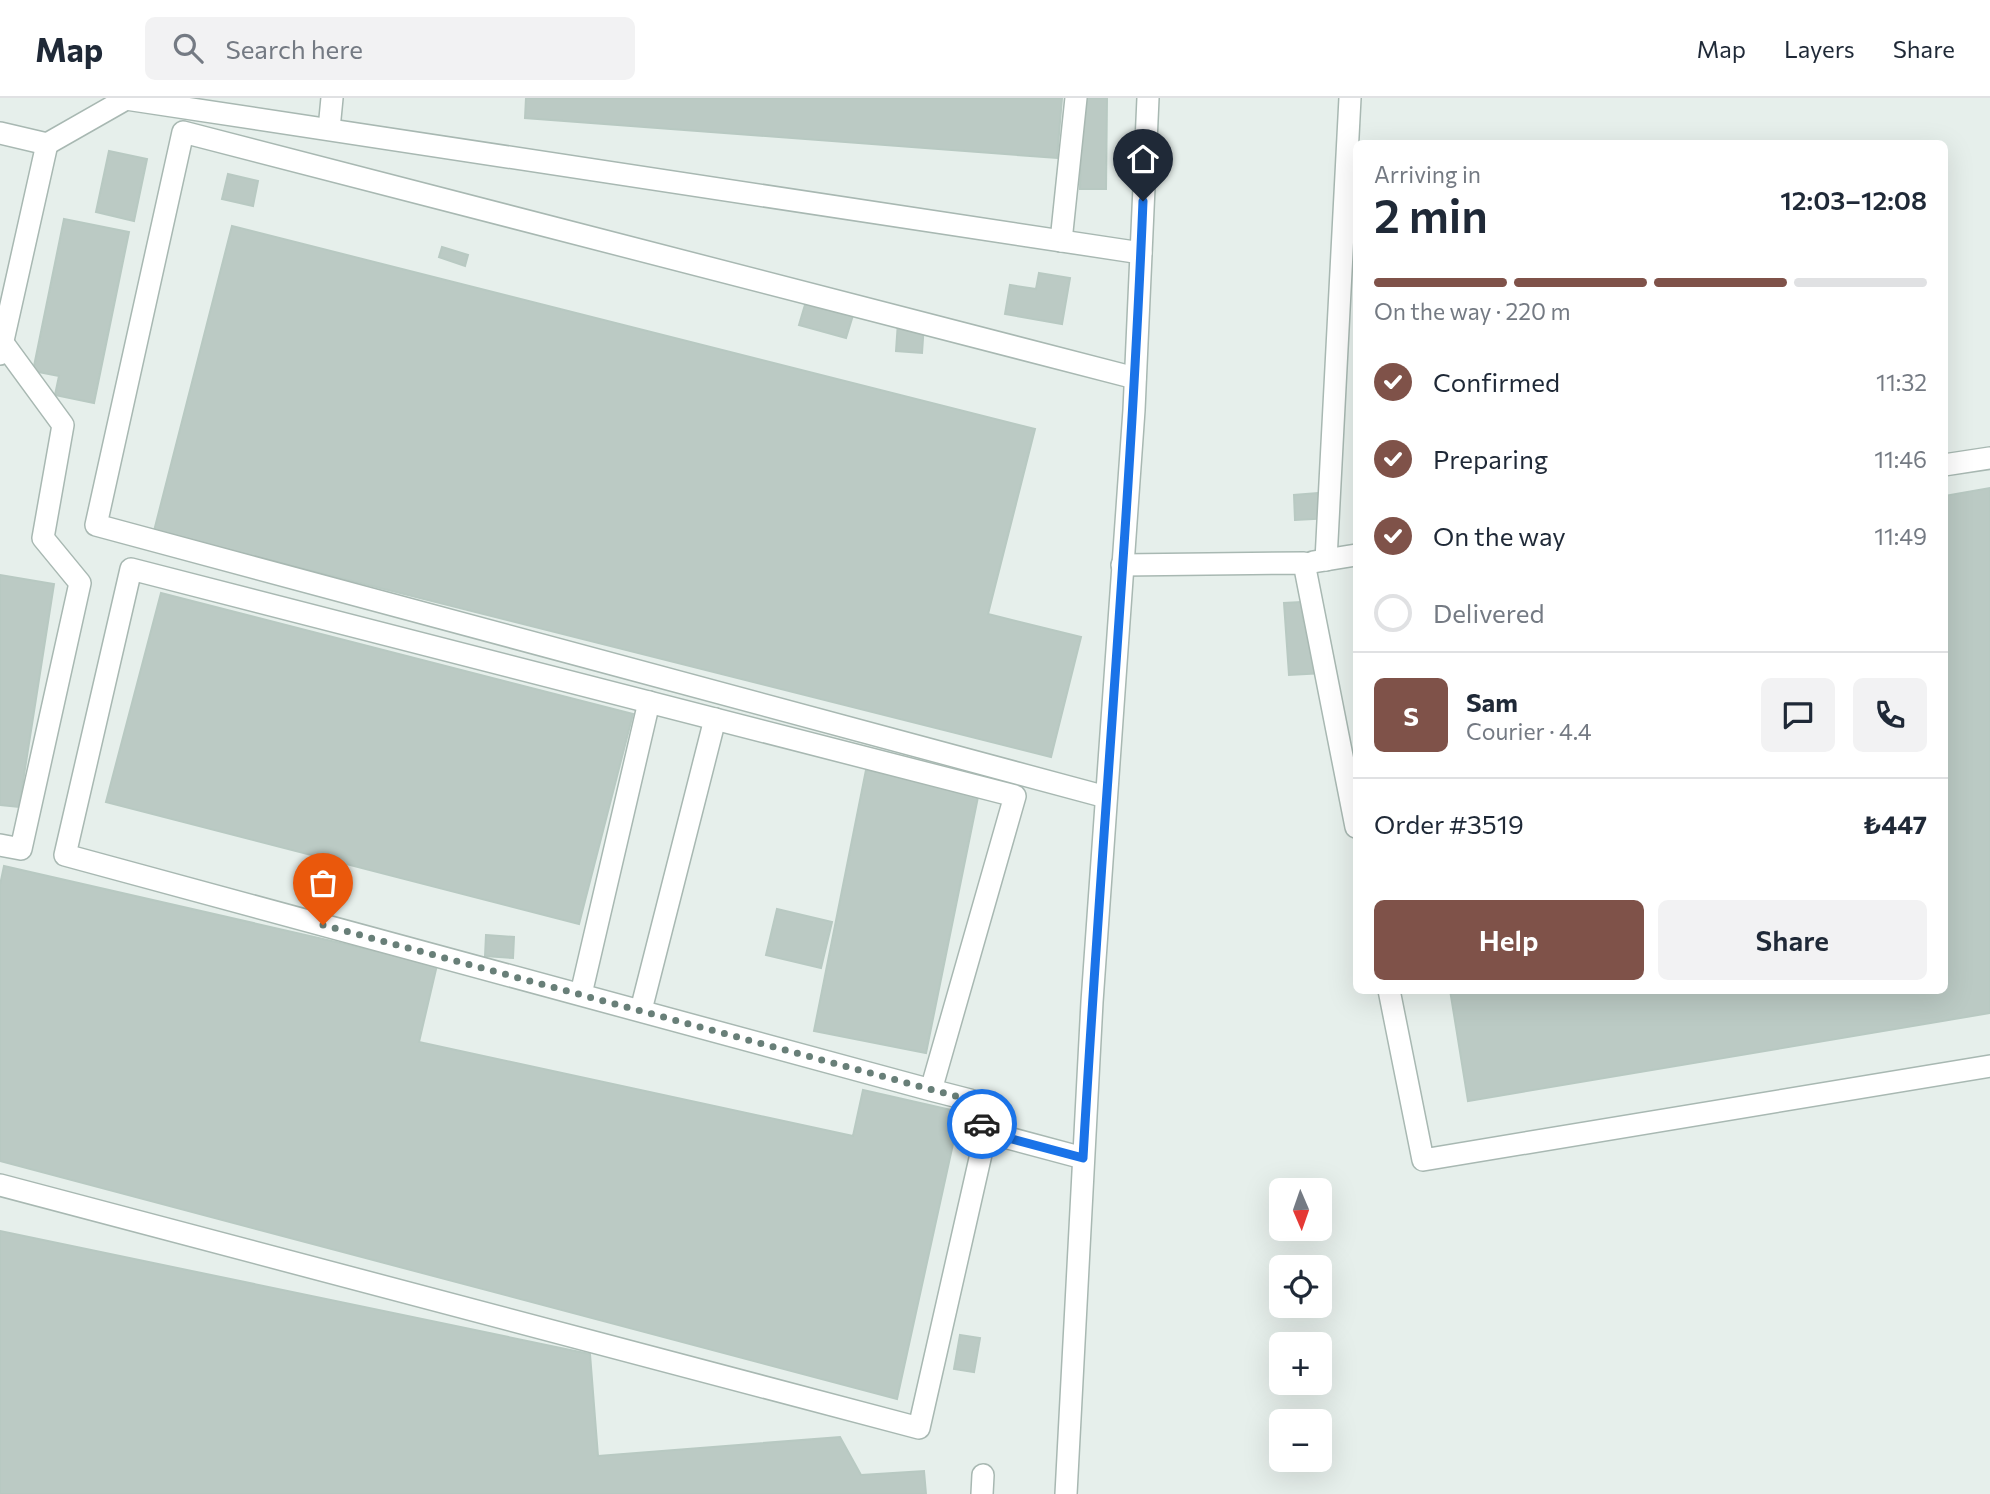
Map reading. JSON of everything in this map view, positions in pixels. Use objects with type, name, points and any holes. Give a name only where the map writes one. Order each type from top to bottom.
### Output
[{"type":"street","points":[[329,130],[332,98]]},
{"type":"street","points":[[1061,241],[1076,98]]},
{"type":"street","points":[[1066,1494],[1083,1158],[1135,378],[1148,98]]},
{"type":"street","points":[[1326,560],[1350,98]]},
{"type":"street","points":[[0,133],[47,144],[125,99],[1141,253]]},
{"type":"street","points":[[1106,797],[96,525],[183,132],[1135,378]]},
{"type":"street","points":[[0,845],[21,849],[80,583],[43,538],[63,425],[1,349],[47,144]]},
{"type":"street","points":[[1948,464],[1990,458]]},
{"type":"street","points":[[1122,565],[1304,563],[1353,556]]},
{"type":"street","points":[[1304,563],[1353,812]]},
{"type":"street","points":[[0,1185],[919,1428],[986,1132],[970,1100],[932,1090],[641,1010],[65,855],[131,569],[1015,796],[932,1090]]},
{"type":"street","points":[[581,994],[649,702]]},
{"type":"street","points":[[641,1010],[715,719]]},
{"type":"street","points":[[1390,994],[1423,1160],[1990,1066]]},
{"type":"street","points":[[986,1132],[1083,1158]]},
{"type":"building","points":[[526,98],[1062,98],[1057,158],[525,118]]},
{"type":"building","points":[[1082,98],[1107,98],[1106,189],[1080,189]]},
{"type":"building","points":[[109,151],[147,159],[134,221],[96,212]]},
{"type":"building","points":[[228,174],[258,181],[253,206],[222,199]]},
{"type":"building","points":[[64,219],[129,232],[94,403],[55,395],[59,376],[33,371]]},
{"type":"building","points":[[232,226],[1035,429],[988,614],[1081,637],[1051,757],[154,531]]},
{"type":"building","points":[[442,247],[468,255],[465,266],[439,257]]},
{"type":"building","points":[[1039,273],[1070,278],[1062,324],[1005,314],[1010,285],[1036,289]]},
{"type":"building","points":[[807,298],[854,312],[846,338],[799,325]]},
{"type":"building","points":[[898,322],[924,324],[922,353],[896,351]]},
{"type":"building","points":[[1990,488],[1990,1013],[1468,1101],[1451,994],[1948,994],[1948,495]]},
{"type":"building","points":[[1330,492],[1332,518],[1295,520],[1294,495]]},
{"type":"building","points":[[0,575],[54,584],[19,807],[0,805]]},
{"type":"building","points":[[161,593],[633,714],[579,924],[106,802]]},
{"type":"building","points":[[1301,602],[1303,621],[1320,620],[1324,673],[1289,675],[1284,603]]},
{"type":"building","points":[[866,770],[979,792],[926,1053],[814,1031]]},
{"type":"building","points":[[4,866],[437,965],[419,1042],[853,1136],[863,1090],[960,1112],[897,1399],[0,1161],[0,885]]},
{"type":"building","points":[[777,909],[832,922],[821,968],[766,955]]},
{"type":"building","points":[[486,935],[514,937],[513,958],[485,956]]},
{"type":"building","points":[[0,1231],[590,1354],[598,1456],[840,1437],[861,1475],[924,1471],[926,1494],[0,1494]]},
{"type":"building","points":[[960,1335],[980,1338],[974,1372],[954,1369]]},
{"type":"way so far","points":[[323,925],[970,1100],[982,1124]]},
{"type":"route","points":[[982,1124],[986,1132],[1083,1158],[1134,410],[1143,201]]}]
